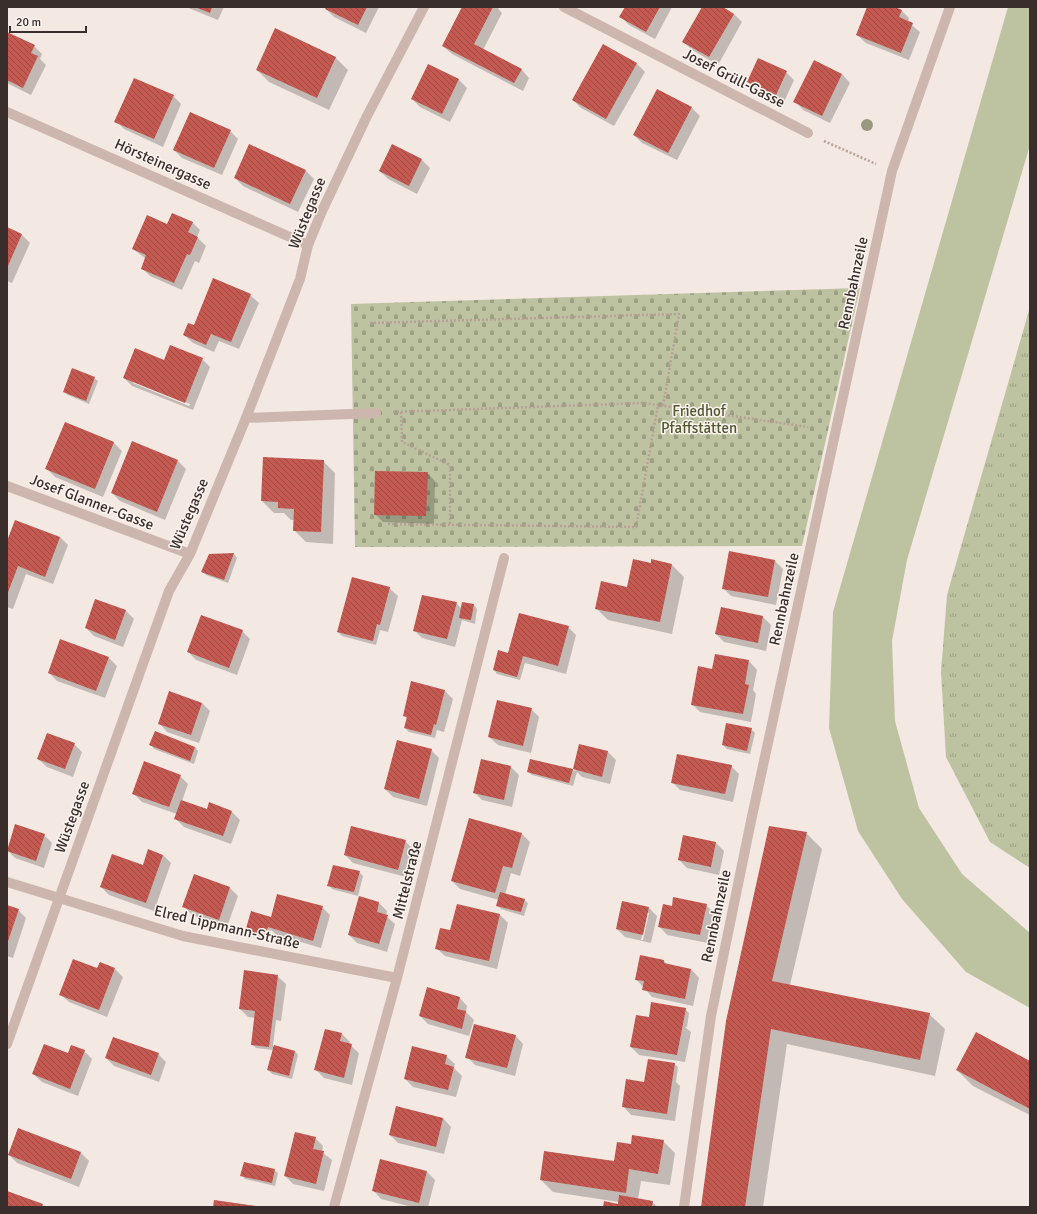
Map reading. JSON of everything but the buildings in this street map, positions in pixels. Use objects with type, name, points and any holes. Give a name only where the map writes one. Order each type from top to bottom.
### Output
[{"type":"street","name":"Wüstegasse","points":[[7,1044],[60,899],[75,850],[169,591],[190,554],[246,418],[300,279],[308,245],[367,116],[424,7]]},
{"type":"street","name":"Josef Grüll-Gasse","points":[[564,7],[808,133]]},
{"type":"street","name":"Rennbahnzeile","points":[[684,1207],[711,1016],[751,820],[892,171],[950,7]]},
{"type":"street","name":"Hörsteinergasse","points":[[7,112],[308,245]]},
{"type":"street","points":[[246,418],[376,413]]},
{"type":"street","name":"Josef Glanner-Gasse","points":[[7,486],[190,554]]},
{"type":"street","name":"Mittelstraße","points":[[334,1207],[397,978],[504,558]]},
{"type":"street","name":"Elred Lippmann-Straße","points":[[7,882],[182,936],[397,978]]},
{"type":"path","points":[[808,133],[892,171]]},
{"type":"path","points":[[370,323],[679,314],[663,406]]},
{"type":"path","points":[[376,413],[644,403],[808,427]]},
{"type":"path","points":[[388,524],[636,527],[658,405]]},
{"type":"path","points":[[402,412],[402,442],[450,465],[450,524]]},
{"type":"green space","points":[[1008,7],[1030,7],[1030,145],[907,560],[892,641],[895,721],[919,808],[962,874],[1030,933],[1030,1008],[966,972],[902,899],[858,831],[829,728],[833,612]]},
{"type":"green space","name":"Friedhof Pfaffstätten","points":[[860,288],[802,546],[355,547],[351,304]]},
{"type":"green space","points":[[1030,307],[1030,868],[990,842],[946,757],[941,672],[947,595]]}]
